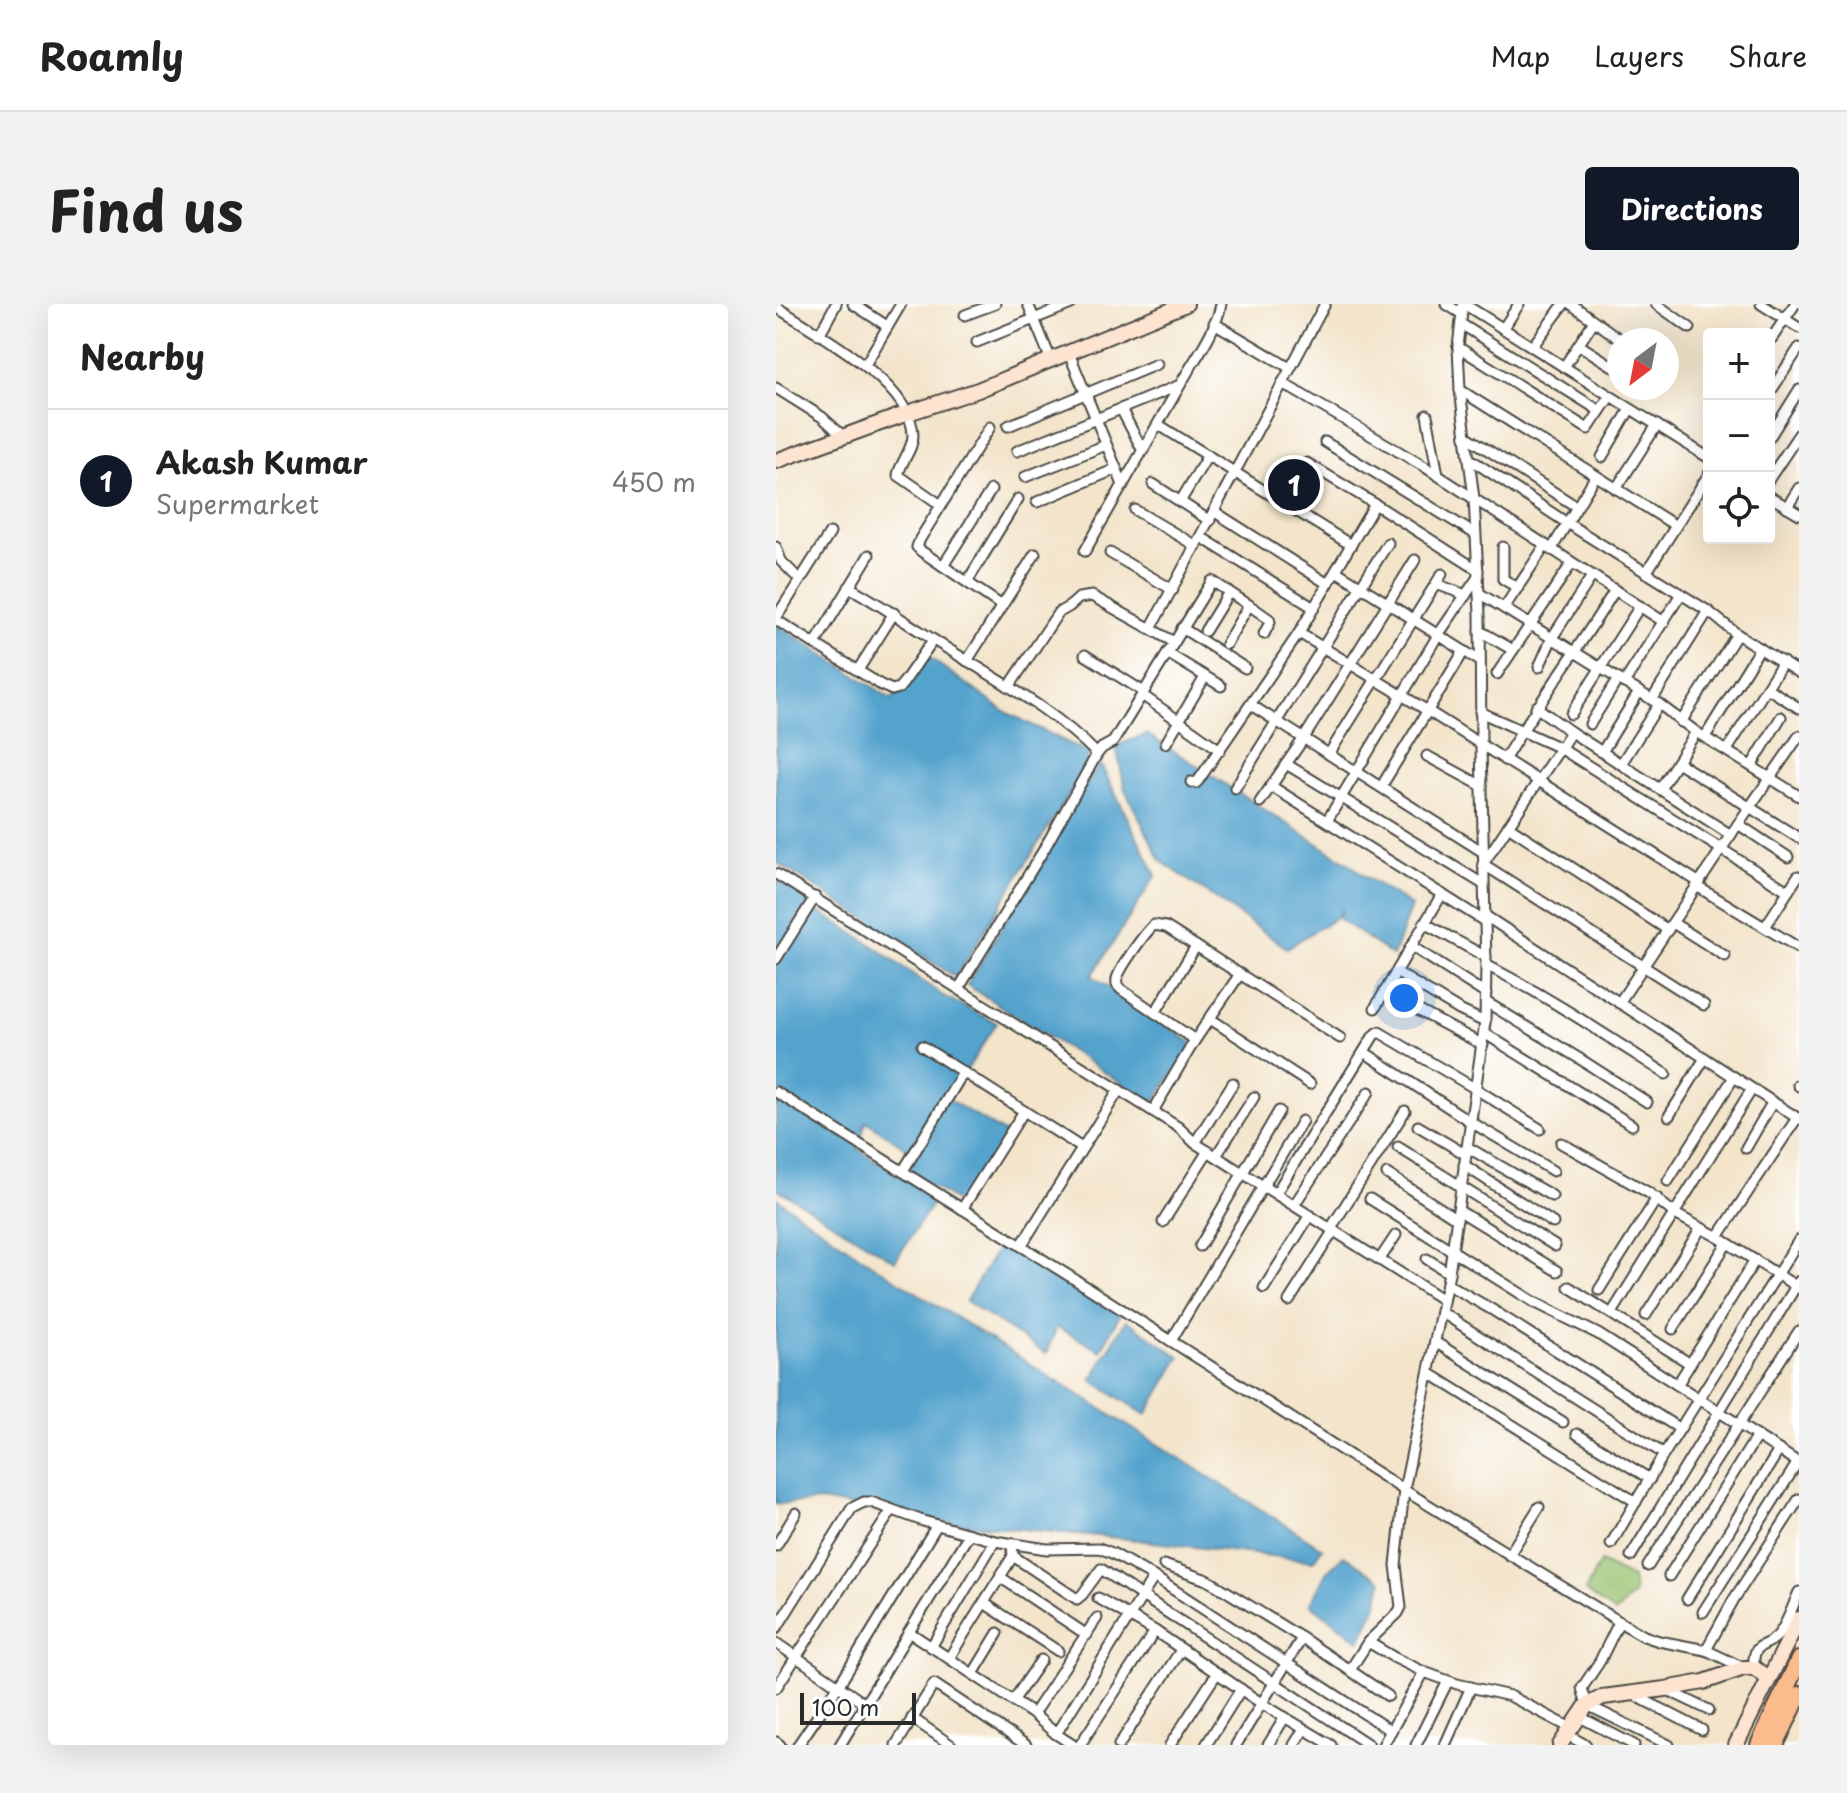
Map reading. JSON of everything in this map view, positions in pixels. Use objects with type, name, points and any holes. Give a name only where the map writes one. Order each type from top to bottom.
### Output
[{"type":"highway","points":[[1759,1745],[1799,1660]]},
{"type":"highway","points":[[1775,1745],[1799,1695]]},
{"type":"street","points":[[819,335],[836,304]]},
{"type":"street","points":[[853,304],[887,326]]},
{"type":"street","points":[[865,365],[901,304]]},
{"type":"street","points":[[965,315],[995,304]]},
{"type":"street","points":[[1028,304],[1051,360]]},
{"type":"street","points":[[977,342],[1071,304]]},
{"type":"street","points":[[776,461],[984,388],[1186,304]]},
{"type":"street","points":[[1085,551],[1159,425],[1214,323],[1221,304]]},
{"type":"street","points":[[1151,628],[1325,304]]},
{"type":"street","points":[[1446,304],[1503,329],[1607,394]]},
{"type":"street","points":[[1503,329],[1519,304]]},
{"type":"street","points":[[1532,347],[1564,304]]},
{"type":"street","points":[[1571,304],[1607,330]]},
{"type":"street","points":[[1656,304],[1690,328]]},
{"type":"street","points":[[1761,304],[1799,328]]},
{"type":"street","points":[[1775,334],[1795,304]]},
{"type":"street","points":[[776,307],[865,365],[885,383],[908,413],[912,429],[913,440],[898,475],[941,505]]},
{"type":"street","points":[[1350,1670],[1368,1642],[1401,1607],[1396,1565],[1404,1490],[1449,1273],[1483,1045],[1486,961],[1479,593],[1474,498],[1460,390],[1458,347],[1462,311]]},
{"type":"street","points":[[1462,311],[1600,411]]},
{"type":"street","points":[[1564,367],[1594,321]]},
{"type":"street","points":[[1214,323],[1290,368]]},
{"type":"street","points":[[1579,345],[1607,362]]},
{"type":"street","points":[[1458,347],[1588,429],[1607,400]]},
{"type":"street","points":[[1775,385],[1799,348]]},
{"type":"street","points":[[1069,353],[1123,485]]},
{"type":"street","points":[[1008,426],[1157,364]]},
{"type":"street","points":[[1282,383],[1438,475],[1664,622]]},
{"type":"street","points":[[1017,451],[1180,385]]},
{"type":"street","points":[[776,388],[822,417],[843,436]]},
{"type":"street","points":[[1460,390],[1676,526]]},
{"type":"street","points":[[1775,428],[1799,390]]},
{"type":"street","points":[[1616,400],[1703,454]]},
{"type":"street","points":[[1121,409],[1143,451]]},
{"type":"street","points":[[1602,457],[1630,409]]},
{"type":"street","points":[[1427,415],[1438,475]]},
{"type":"street","points":[[1159,425],[1351,545]]},
{"type":"street","points":[[1616,489],[1657,425]]},
{"type":"street","points":[[990,427],[917,547],[1002,606]]},
{"type":"street","points":[[1774,472],[1799,434]]},
{"type":"street","points":[[1466,436],[1577,507]]},
{"type":"street","points":[[1325,442],[1475,534]]},
{"type":"street","points":[[1025,477],[1106,445]]},
{"type":"street","points":[[1180,502],[1208,455]]},
{"type":"street","points":[[1470,459],[1799,673]]},
{"type":"street","points":[[1307,463],[1375,504],[1478,574]]},
{"type":"street","points":[[1037,502],[1116,469]]},
{"type":"street","points":[[1504,608],[1567,523],[1595,477]]},
{"type":"street","points":[[1646,573],[1703,483]]},
{"type":"street","points":[[1153,484],[1328,584]]},
{"type":"street","points":[[1787,507],[1799,488]]},
{"type":"street","points":[[943,566],[991,490]]},
{"type":"street","points":[[967,582],[1018,499]]},
{"type":"street","points":[[1775,500],[1799,514]]},
{"type":"street","points":[[1191,782],[1198,781],[1299,633],[1375,504]]},
{"type":"street","points":[[1135,510],[1199,541],[1314,608]]},
{"type":"street","points":[[830,533],[776,619],[881,685],[896,690],[933,640]]},
{"type":"street","points":[[1235,788],[1388,543]]},
{"type":"street","points":[[776,547],[781,561],[800,580]]},
{"type":"street","points":[[1503,547],[1503,579],[1518,588]]},
{"type":"street","points":[[1110,553],[1173,590]]},
{"type":"street","points":[[967,661],[1035,554]]},
{"type":"street","points":[[815,644],[869,555]]},
{"type":"street","points":[[1260,802],[1304,738],[1415,560]]},
{"type":"street","points":[[1497,674],[1572,563]]},
{"type":"street","points":[[1336,571],[1480,661]]},
{"type":"street","points":[[1329,754],[1442,574]]},
{"type":"street","points":[[1327,821],[1478,574]]},
{"type":"street","points":[[1539,667],[1552,638],[1592,576]]},
{"type":"street","points":[[959,988],[1100,751],[1113,742],[1211,581],[1269,619],[1264,634]]},
{"type":"street","points":[[1436,584],[1466,595]]},
{"type":"street","points":[[849,587],[1009,687],[1100,751]]},
{"type":"street","points":[[1504,760],[1615,590]]},
{"type":"street","points":[[1205,631],[1229,592]]},
{"type":"street","points":[[1479,593],[1799,796]]},
{"type":"street","points":[[1590,724],[1681,594]]},
{"type":"street","points":[[1009,687],[1058,613],[1079,598],[1092,596],[1174,642]]},
{"type":"street","points":[[1226,644],[1249,605]]},
{"type":"street","points":[[1571,714],[1640,606]]},
{"type":"street","points":[[1621,764],[1708,611]]},
{"type":"street","points":[[858,670],[894,613]]},
{"type":"street","points":[[1182,628],[1245,668]]},
{"type":"street","points":[[1480,631],[1513,650]]},
{"type":"street","points":[[1299,633],[1428,711],[1796,946],[1799,933]]},
{"type":"street","points":[[1681,722],[1737,634]]},
{"type":"street","points":[[1660,789],[1760,648]]},
{"type":"street","points":[[1381,787],[1464,651]]},
{"type":"street","points":[[1167,653],[1221,686]]},
{"type":"street","points":[[1085,655],[1220,750]]},
{"type":"street","points":[[1727,750],[1783,662]]},
{"type":"street","points":[[1166,743],[1205,677]]},
{"type":"street","points":[[1767,688],[1799,708]]},
{"type":"street","points":[[1602,752],[1639,692]]},
{"type":"street","points":[[1251,705],[1483,852]]},
{"type":"street","points":[[1536,707],[1731,835]]},
{"type":"street","points":[[1480,712],[1560,748],[1788,891]]},
{"type":"street","points":[[1752,765],[1781,717]]},
{"type":"street","points":[[1483,864],[1571,732]]},
{"type":"street","points":[[1619,1003],[1799,736]]},
{"type":"street","points":[[1427,756],[1482,786]]},
{"type":"street","points":[[1677,762],[1799,838]]},
{"type":"street","points":[[1286,764],[1483,884]]},
{"type":"street","points":[[1271,786],[1619,1003],[1798,1119],[1722,1240],[1673,1329]]},
{"type":"street","points":[[1738,824],[1788,857]]},
{"type":"street","points":[[1508,826],[1671,927],[1725,956]]},
{"type":"street","points":[[1483,864],[1704,1005]]},
{"type":"street","points":[[776,874],[1153,1111],[1178,1127],[1195,1143],[1443,1300]]},
{"type":"street","points":[[1765,927],[1798,876]]},
{"type":"street","points":[[1375,1008],[1442,894]]},
{"type":"street","points":[[776,959],[815,897]]},
{"type":"street","points":[[1424,923],[1666,1074]]},
{"type":"street","points":[[1195,1040],[1118,987],[1121,970],[1145,933],[1154,925],[1166,927],[1340,1038]]},
{"type":"street","points":[[1155,1013],[1196,946]]},
{"type":"street","points":[[1411,946],[1647,1102]]},
{"type":"street","points":[[1396,972],[1632,1125]]},
{"type":"street","points":[[1153,1111],[1195,1040],[1240,974]]},
{"type":"street","points":[[1384,992],[1483,1045]]},
{"type":"street","points":[[1209,1018],[1310,1084]]},
{"type":"street","points":[[1276,1193],[1374,1035],[1379,1032],[1540,1129]]},
{"type":"street","points":[[922,1046],[1082,1148]]},
{"type":"street","points":[[1364,1052],[1553,1171]]},
{"type":"street","points":[[1669,1116],[1705,1058]]},
{"type":"street","points":[[903,1171],[963,1073]]},
{"type":"street","points":[[1668,1181],[1734,1077]]},
{"type":"street","points":[[1195,1143],[1233,1083]]},
{"type":"street","points":[[1612,1313],[1752,1089]]},
{"type":"street","points":[[1021,1246],[1119,1090]]},
{"type":"street","points":[[776,1092],[1404,1490],[1619,1622],[1644,1636],[1706,1650],[1769,1679]]},
{"type":"street","points":[[1294,1205],[1369,1092]]},
{"type":"street","points":[[1163,1222],[1254,1097]]},
{"type":"street","points":[[1746,1148],[1772,1103]]},
{"type":"street","points":[[962,1209],[1024,1111]]},
{"type":"street","points":[[1200,1246],[1279,1111]]},
{"type":"street","points":[[1289,1301],[1405,1111]]},
{"type":"street","points":[[1171,1341],[1302,1121]]},
{"type":"street","points":[[1418,1126],[1465,1155],[1553,1223]]},
{"type":"street","points":[[1561,1143],[1617,1173],[1657,1198],[1675,1214],[1798,1285],[1631,1556]]},
{"type":"street","points":[[1398,1147],[1555,1246]]},
{"type":"street","points":[[1465,1155],[1552,1196]]},
{"type":"street","points":[[1387,1174],[1557,1271]]},
{"type":"street","points":[[1599,1290],[1657,1198]]},
{"type":"street","points":[[1370,1199],[1452,1251],[1598,1334],[1798,1462],[1703,1612]]},
{"type":"street","points":[[1264,1288],[1310,1215]]},
{"type":"street","points":[[1646,1315],[1701,1228]]},
{"type":"street","points":[[1380,1259],[1396,1235]]},
{"type":"street","points":[[1611,1544],[1799,1240]]},
{"type":"street","points":[[1427,1259],[1449,1273]]},
{"type":"street","points":[[1677,1385],[1755,1260]]},
{"type":"street","points":[[1447,1284],[1680,1429]]},
{"type":"street","points":[[1569,1287],[1689,1363]]},
{"type":"street","points":[[1441,1312],[1664,1454]]},
{"type":"street","points":[[1648,1566],[1799,1331]]},
{"type":"street","points":[[1435,1342],[1563,1422]]},
{"type":"street","points":[[1429,1373],[1636,1502]]},
{"type":"street","points":[[1577,1434],[1650,1479]]},
{"type":"street","points":[[1669,1576],[1757,1436]]},
{"type":"street","points":[[1687,1599],[1779,1450]]},
{"type":"street","points":[[1706,1650],[1734,1599],[1799,1499]]},
{"type":"street","points":[[776,1629],[852,1508],[864,1502],[881,1504],[937,1525],[1012,1545],[1047,1549],[1099,1548],[1112,1553],[1391,1731]]},
{"type":"street","points":[[1509,1555],[1539,1507]]},
{"type":"street","points":[[776,1688],[892,1510]]},
{"type":"street","points":[[776,1546],[796,1513]]},
{"type":"street","points":[[798,1745],[839,1685],[937,1525]]},
{"type":"street","points":[[840,1745],[969,1534]]},
{"type":"street","points":[[931,1647],[995,1541]]},
{"type":"street","points":[[949,1658],[1013,1556],[1012,1545]]},
{"type":"street","points":[[1013,1556],[1077,1599],[1101,1569],[1369,1745]]},
{"type":"street","points":[[1164,1565],[1214,1584],[1388,1696]]},
{"type":"street","points":[[1000,1577],[1087,1635]]},
{"type":"street","points":[[1056,1734],[1154,1577]]},
{"type":"street","points":[[1749,1668],[1760,1646],[1777,1637],[1799,1592]]},
{"type":"street","points":[[1098,1598],[1155,1631],[1328,1744]]},
{"type":"street","points":[[984,1603],[1058,1651]]},
{"type":"street","points":[[1033,1714],[1097,1618]]},
{"type":"street","points":[[1736,1745],[1799,1619]]},
{"type":"street","points":[[1586,1745],[1573,1726],[1582,1688],[1600,1661],[1619,1622]]},
{"type":"street","points":[[1080,1745],[1155,1631]]},
{"type":"street","points":[[909,1632],[1033,1714],[1073,1745]]},
{"type":"street","points":[[973,1674],[998,1633]]},
{"type":"street","points":[[1236,1745],[1302,1638]]},
{"type":"street","points":[[1368,1642],[1424,1672],[1510,1696],[1573,1726],[1634,1745]]},
{"type":"street","points":[[776,1643],[865,1704]]},
{"type":"street","points":[[1119,1745],[1181,1650]]},
{"type":"street","points":[[1013,1701],[1041,1660]]},
{"type":"street","points":[[1573,1726],[1603,1697],[1704,1682],[1749,1668]]},
{"type":"street","points":[[1383,1745],[1424,1672]]},
{"type":"street","points":[[1170,1745],[1217,1673]]},
{"type":"street","points":[[1416,1745],[1448,1681]]},
{"type":"street","points":[[896,1745],[934,1684],[1026,1745]]},
{"type":"street","points":[[1445,1745],[1471,1687]]},
{"type":"street","points":[[1206,1745],[1241,1689]]},
{"type":"street","points":[[1665,1689],[1709,1710]]},
{"type":"street","points":[[1631,1693],[1702,1730]]},
{"type":"street","points":[[1268,1745],[1285,1717]]},
{"type":"street","points":[[912,1718],[951,1745]]},
{"type":"street","points":[[1573,1726],[1669,1745]]},
{"type":"street","points":[[1294,1745],[1304,1729]]},
{"type":"green space","points":[[1600,1562],[1632,1578],[1634,1594],[1615,1613],[1585,1591]]},
{"type":"water","points":[[776,624],[892,699],[930,658],[1004,711],[1090,753],[1075,784],[956,977],[776,862]]},
{"type":"water","points":[[1147,734],[1411,906],[1393,956],[1339,919],[1342,909],[1337,917],[1287,948],[1161,861],[1125,790],[1116,746]]},
{"type":"water","points":[[1100,763],[1156,875],[1092,976],[1194,1044],[1153,1103],[967,985]]},
{"type":"water","points":[[776,880],[810,900],[776,955]]},
{"type":"water","points":[[811,907],[871,944],[943,996],[997,1023],[948,1099],[1007,1135],[960,1204],[905,1169],[910,1151],[866,1121],[858,1149],[936,1198],[895,1261],[776,1188],[776,1098],[844,1139],[776,1089],[776,963]]},
{"type":"water","points":[[776,1198],[876,1267],[1322,1548],[1313,1561],[1120,1538],[932,1521],[821,1501],[776,1504]]},
{"type":"water","points":[[1000,1244],[1079,1287],[1120,1314],[1101,1351],[1057,1327],[1046,1354],[966,1301]]},
{"type":"water","points":[[1126,1320],[1180,1357],[1146,1415],[1091,1380]]},
{"type":"water","points":[[1344,1555],[1382,1581],[1377,1605],[1360,1641],[1310,1604],[1327,1571]]},
{"type":"place","name":"Akash Kumar","points":[[1294,485]]}]
